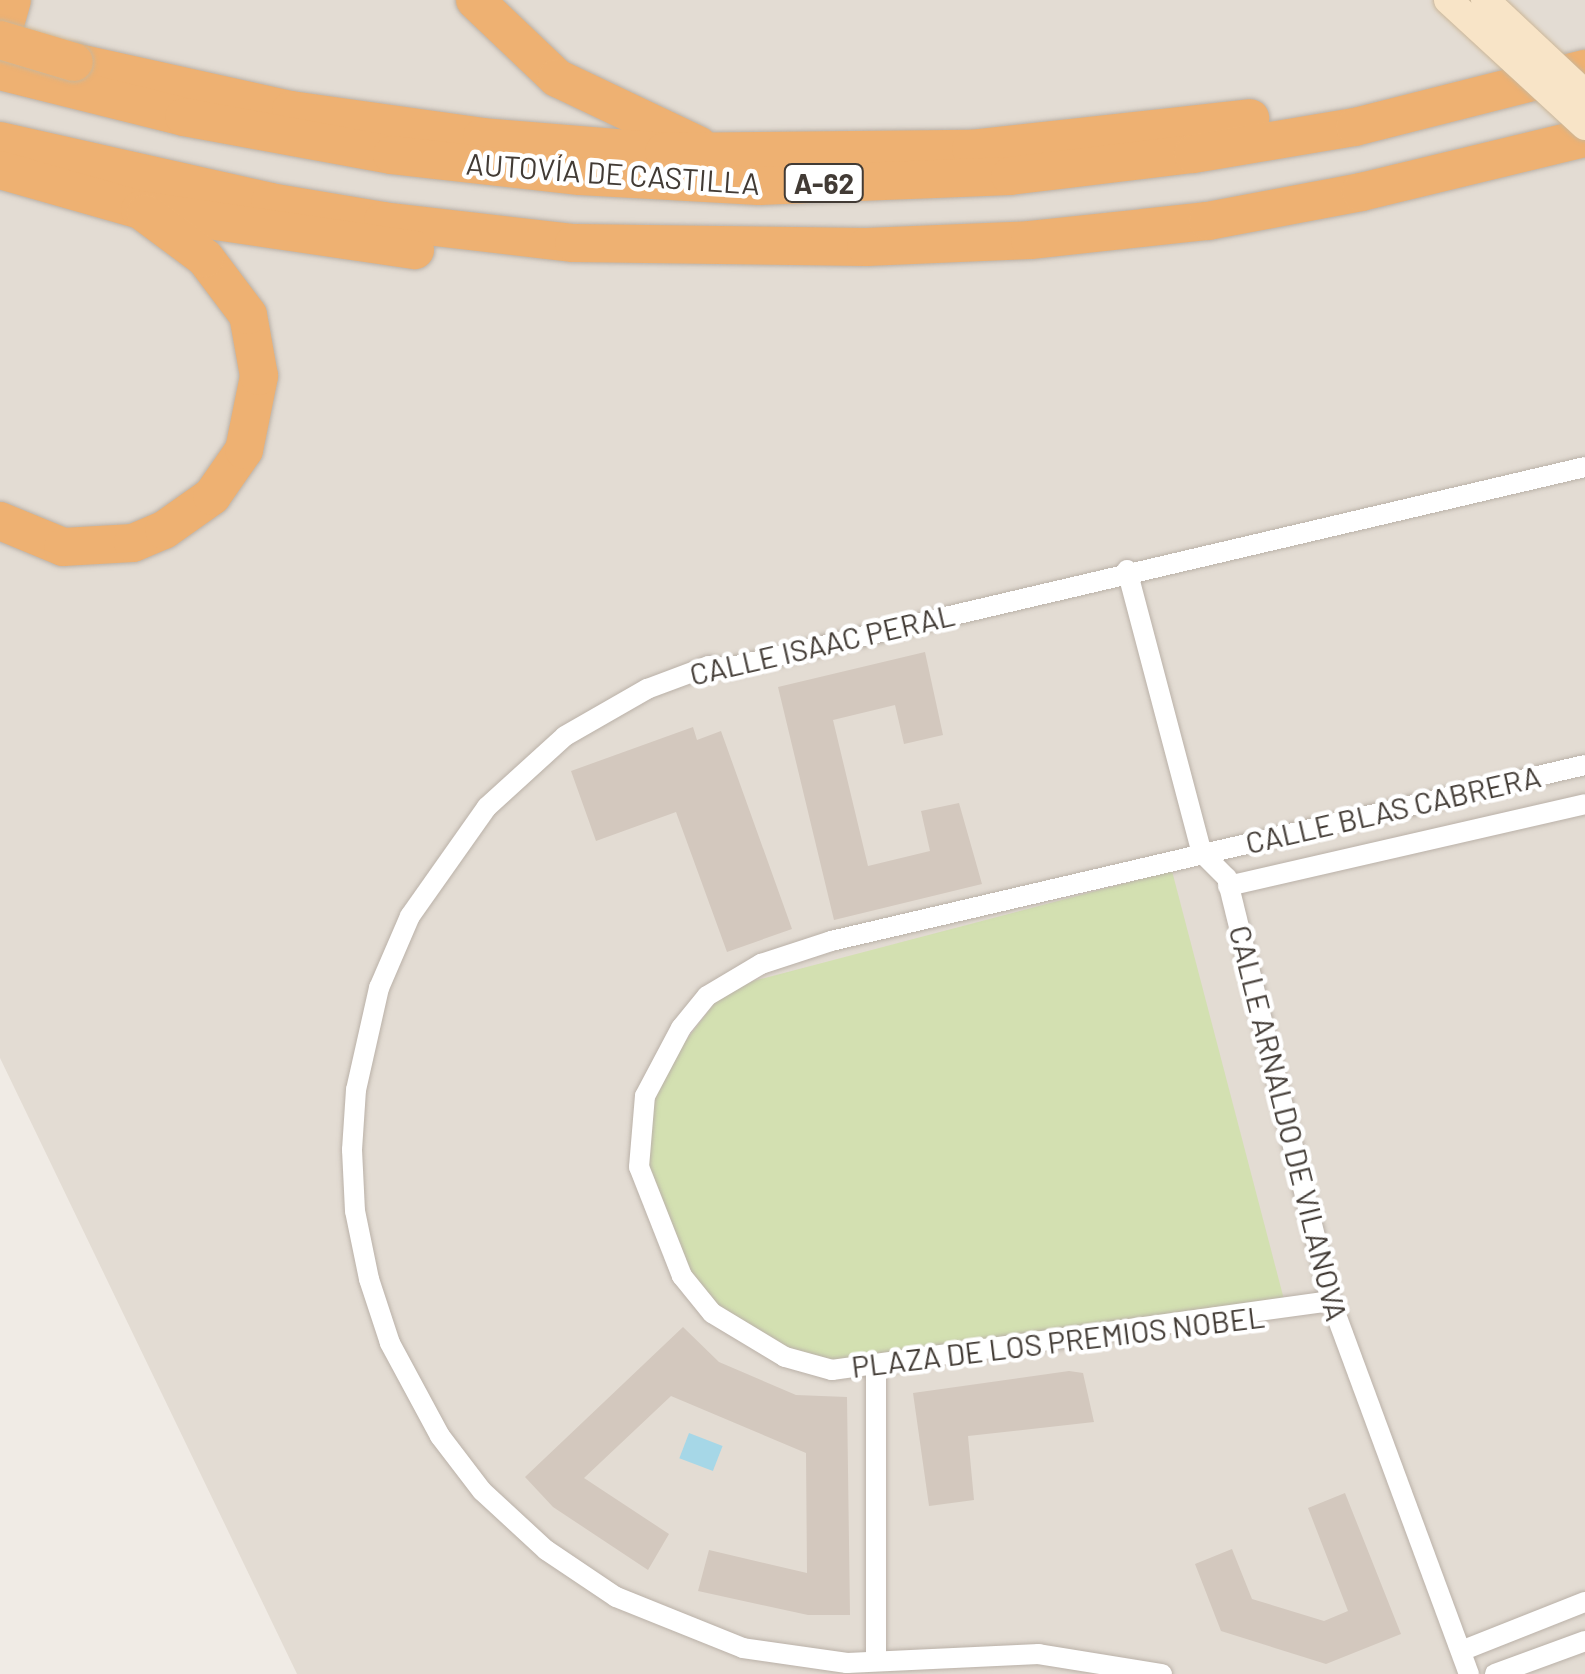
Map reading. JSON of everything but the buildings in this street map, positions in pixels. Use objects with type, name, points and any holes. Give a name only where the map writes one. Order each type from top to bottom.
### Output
[{"type":"highway","points":[[12,0],[0,41],[67,75],[463,134],[664,152],[705,148],[839,152],[1063,142],[1384,95],[1585,48]]},
{"type":"highway","points":[[475,0],[557,78],[705,148]]},
{"type":"highway","name":"AUTOVÍA DE CASTILLA","points":[[0,71],[67,75],[392,155],[580,176],[759,186],[1010,176],[1193,154],[1355,126],[1585,68]]},
{"type":"highway","name":"AUTOVÍA DE CASTILLA","points":[[0,140],[22,167],[402,223],[574,242],[866,247],[1030,240],[1208,220],[1360,192],[1585,138]]},
{"type":"highway","points":[[22,167],[140,210],[434,252],[660,266],[866,247]]},
{"type":"highway","points":[[0,521],[63,547],[133,542],[164,530],[212,496],[244,450],[259,376],[248,316],[206,258],[140,210]]},
{"type":"street","points":[[1448,0],[1585,126]]},
{"type":"street","points":[[1484,0],[1585,94]]},
{"type":"street","name":"CALLE ISAAC PERAL","points":[[1162,1674],[1039,1654],[804,1660],[672,1624],[546,1550],[457,1461],[390,1343],[369,1279],[352,1150],[365,1038],[405,926],[455,843],[521,770],[597,716],[708,666],[728,668],[1127,570],[1585,466]]},
{"type":"street","name":"CALLE ARNALDO DE VILANOVA","points":[[1127,570],[1202,852],[1228,886],[1331,1301],[1469,1674]]},
{"type":"street","name":"CALLE BLAS CABRERA","points":[[1202,852],[1585,765]]},
{"type":"street","name":"CALLE BLAS CABRERA","points":[[1228,886],[1585,804]]},
{"type":"street","name":"PLAZA DE LOS PREMIOS NOBEL","points":[[1202,852],[791,954],[733,977],[680,1028],[651,1080],[638,1132],[648,1200],[682,1276],[712,1313],[784,1358],[832,1370],[1331,1301]]},
{"type":"street","points":[[876,1365],[876,1661]]},
{"type":"street","points":[[1461,1651],[1585,1602]]},
{"type":"street","points":[[1495,1674],[1585,1641]]},
{"type":"shaded area","points":[[0,0],[1585,0],[1585,1674],[297,1674],[0,1058]]},
{"type":"green space","points":[[1172,871],[1287,1311],[836,1361],[769,1342],[719,1309],[691,1272],[650,1186],[645,1152],[649,1113],[674,1056],[717,1000],[753,981]]},
{"type":"water","points":[[689,1433],[723,1446],[713,1471],[679,1458]]}]
